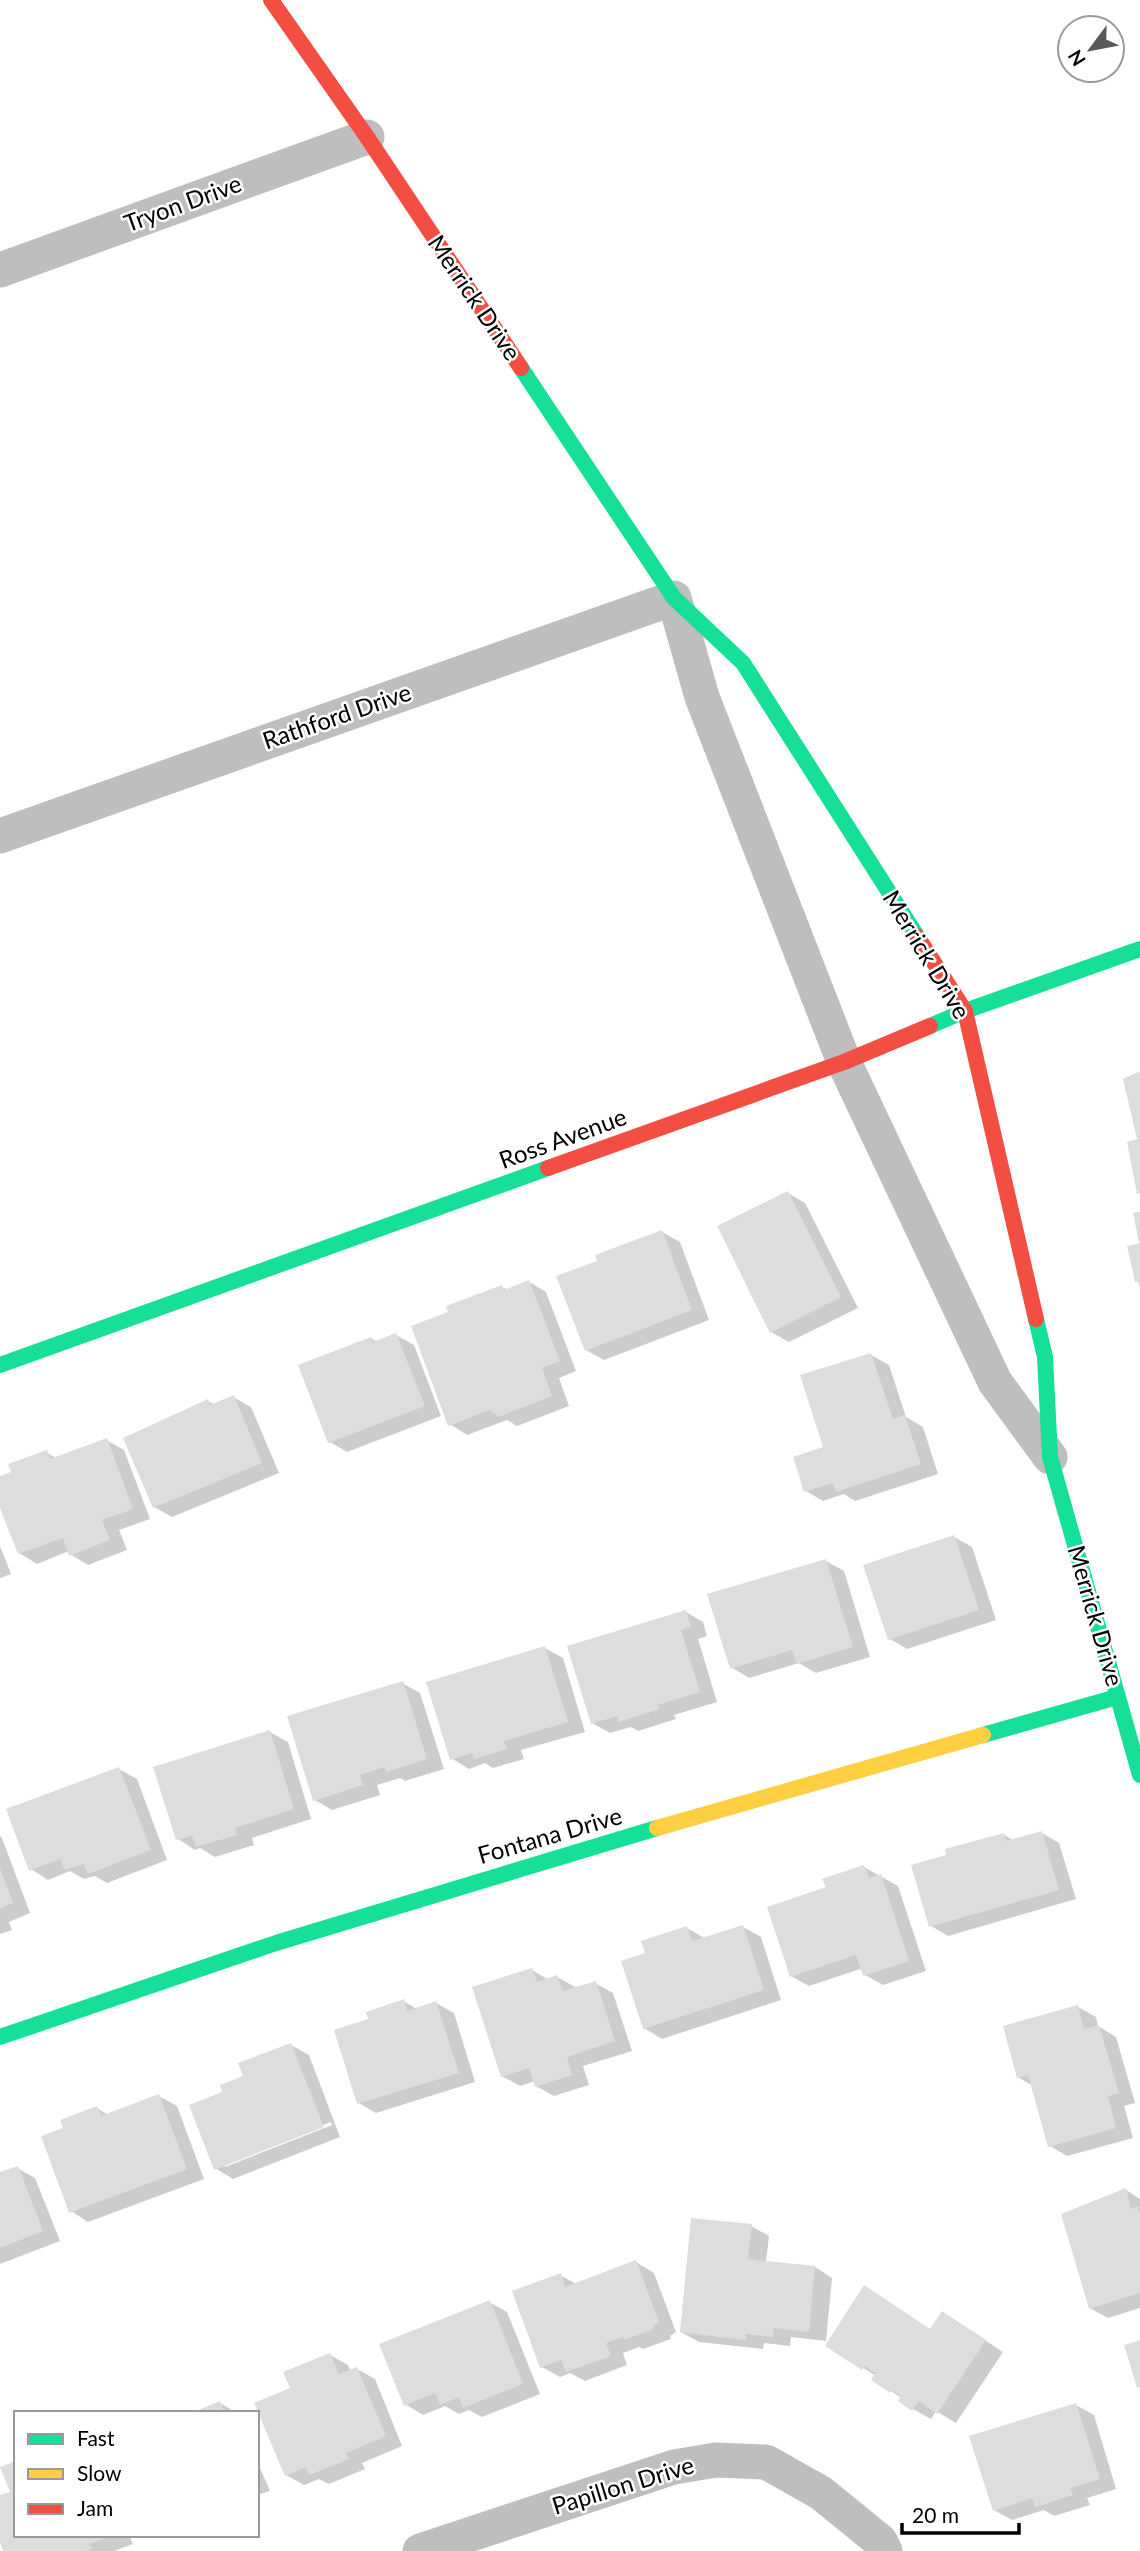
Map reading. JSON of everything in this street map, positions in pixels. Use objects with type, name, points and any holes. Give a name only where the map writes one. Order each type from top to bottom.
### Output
[{"type":"street","name":"Merrick Drive","points":[[271,0],[367,137],[674,598],[743,663],[965,1012],[1045,1357],[1050,1457],[1140,1775]]},
{"type":"street","name":"Tryon Drive","points":[[0,271],[367,137]]},
{"type":"street","name":"Merrick Drive","points":[[674,598],[702,697],[844,1062],[995,1382],[1050,1457]]},
{"type":"street","name":"Rathford Drive","points":[[0,836],[674,598]]},
{"type":"street","name":"Ross Avenue","points":[[0,1365],[844,1062],[965,1012],[1140,949]]},
{"type":"street","name":"Fontana Drive","points":[[0,2037],[143,1985],[380,1908],[1117,1697]]},
{"type":"street","name":"Papillon Drive","points":[[420,2551],[665,2469],[716,2460],[768,2463],[821,2493],[880,2541],[885,2551]]},
{"type":"building","points":[[1140,1071],[1140,1193],[1137,1194],[1127,1142],[1137,1139],[1123,1079]]},
{"type":"building","points":[[788,1191],[841,1297],[770,1333],[717,1226]]},
{"type":"building","points":[[1140,1212],[1140,1242],[1139,1243],[1133,1213]]},
{"type":"building","points":[[662,1230],[692,1310],[585,1351],[556,1276],[597,1261],[595,1255]]},
{"type":"building","points":[[1140,1243],[1139,1287],[1138,1282],[1135,1282],[1127,1246]]},
{"type":"building","points":[[529,1280],[560,1361],[542,1368],[552,1396],[498,1417],[490,1410],[448,1426],[411,1326],[448,1312],[446,1306],[502,1285],[504,1290]]},
{"type":"building","points":[[396,1333],[425,1406],[328,1443],[298,1365],[371,1337],[373,1342]]},
{"type":"building","points":[[871,1353],[893,1419],[905,1415],[921,1464],[836,1492],[833,1483],[804,1492],[793,1457],[823,1447],[800,1375]]},
{"type":"building","points":[[234,1395],[262,1463],[153,1508],[123,1438],[208,1399],[210,1405]]},
{"type":"building","points":[[107,1438],[133,1509],[102,1520],[110,1540],[69,1556],[63,1538],[18,1554],[0,1508],[0,1476],[11,1472],[8,1464],[47,1450],[50,1459]]},
{"type":"building","points":[[954,1535],[979,1610],[888,1640],[863,1565]]},
{"type":"building","points":[[826,1559],[853,1647],[797,1664],[792,1650],[730,1669],[707,1594]]},
{"type":"building","points":[[686,1610],[691,1627],[681,1630],[700,1692],[657,1705],[660,1709],[619,1722],[617,1716],[591,1724],[567,1646]]},
{"type":"building","points":[[545,1646],[568,1722],[504,1741],[507,1749],[474,1759],[472,1753],[450,1760],[426,1682]]},
{"type":"building","points":[[403,1681],[427,1759],[386,1772],[385,1767],[360,1775],[363,1785],[313,1801],[287,1716]]},
{"type":"building","points":[[270,1730],[294,1809],[235,1828],[237,1835],[196,1847],[192,1836],[176,1840],[153,1767]]},
{"type":"building","points":[[119,1767],[151,1850],[88,1874],[84,1864],[65,1870],[60,1859],[29,1871],[6,1809]]},
{"type":"building","points":[[1042,1831],[1059,1890],[929,1927],[911,1865],[946,1855],[945,1849],[1004,1833],[1006,1841]]},
{"type":"building","points":[[864,1865],[869,1878],[881,1874],[909,1961],[863,1976],[856,1955],[790,1977],[767,1907],[826,1887],[822,1879]]},
{"type":"building","points":[[0,1868],[13,1903],[0,1909]]},
{"type":"building","points":[[743,1925],[764,1990],[643,2029],[621,1961],[645,1953],[641,1941],[687,1926],[692,1941]]},
{"type":"building","points":[[532,1968],[537,1982],[557,1975],[563,1991],[596,1981],[615,2041],[567,2057],[572,2075],[535,2087],[529,2068],[501,2077],[472,1987]]},
{"type":"building","points":[[404,1999],[407,2011],[436,2001],[459,2073],[357,2104],[334,2030],[368,2019],[366,2012]]},
{"type":"building","points":[[1078,2005],[1084,2029],[1099,2025],[1119,2093],[1108,2096],[1116,2128],[1048,2147],[1028,2075],[1017,2078],[1003,2026]]},
{"type":"building","points":[[291,2043],[324,2127],[214,2170],[189,2105],[222,2092],[220,2085],[243,2076],[238,2063]]},
{"type":"building","points":[[159,2094],[187,2169],[69,2213],[41,2136],[63,2128],[60,2120],[97,2106],[101,2116]]},
{"type":"building","points":[[18,2166],[43,2231],[0,2248],[0,2172]]},
{"type":"building","points":[[1126,2188],[1131,2209],[1138,2206],[1140,2214],[1140,2293],[1089,2309],[1061,2214]]},
{"type":"building","points":[[691,2218],[752,2224],[748,2259],[815,2266],[809,2332],[774,2328],[773,2337],[746,2334],[746,2340],[680,2332]]},
{"type":"building","points":[[636,2260],[659,2322],[653,2326],[654,2329],[624,2340],[623,2337],[606,2343],[611,2356],[566,2372],[561,2360],[540,2368],[512,2291],[561,2273],[565,2287]]},
{"type":"building","points":[[864,2285],[930,2329],[942,2311],[986,2340],[937,2414],[919,2401],[912,2411],[898,2401],[901,2396],[892,2390],[890,2393],[871,2380],[875,2373],[865,2366],[862,2370],[825,2346]]},
{"type":"building","points":[[490,2300],[523,2384],[463,2408],[459,2397],[440,2405],[435,2393],[404,2406],[379,2344]]},
{"type":"building","points":[[1140,2340],[1140,2387],[1137,2388],[1124,2345]]},
{"type":"building","points":[[330,2353],[339,2374],[357,2367],[386,2436],[346,2453],[349,2459],[309,2475],[306,2467],[285,2476],[254,2403],[290,2388],[283,2372]]},
{"type":"building","points":[[220,2401],[224,2411],[196,2411]]},
{"type":"building","points":[[1076,2403],[1100,2479],[1070,2488],[1073,2495],[1035,2507],[1032,2498],[993,2511],[969,2436]]},
{"type":"building","points":[[14,2462],[14,2537],[109,2537],[89,2544],[93,2549],[86,2551],[3,2551],[0,2542],[0,2495],[10,2492],[0,2467]]},
{"type":"traffic: fast","points":[[521,368],[674,598],[743,663],[917,936]]},
{"type":"traffic: fast","points":[[930,1026],[1140,949]]},
{"type":"traffic: fast","points":[[0,1365],[548,1168]]},
{"type":"traffic: fast","points":[[1036,1319],[1045,1357],[1050,1457],[1140,1775]]},
{"type":"traffic: fast","points":[[983,1735],[1117,1697]]},
{"type":"traffic: fast","points":[[0,2037],[276,1943],[657,1828]]},
{"type":"traffic: slow","points":[[657,1828],[983,1735]]},
{"type":"traffic: jam","points":[[271,0],[367,137],[521,368]]},
{"type":"traffic: jam","points":[[917,936],[965,1011],[1036,1319]]},
{"type":"traffic: jam","points":[[548,1168],[844,1062],[930,1026]]}]
